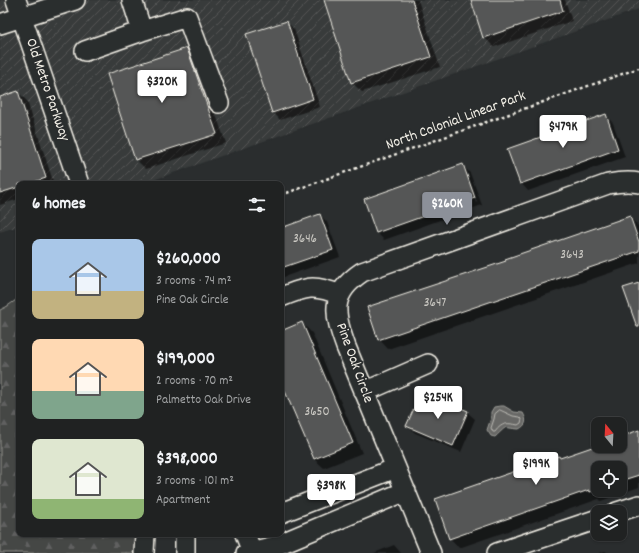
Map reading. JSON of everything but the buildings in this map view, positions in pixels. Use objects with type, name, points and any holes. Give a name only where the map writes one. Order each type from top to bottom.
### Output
[{"type":"street","points":[[0,24],[19,8],[75,0]]},
{"type":"street","points":[[132,0],[142,31]]},
{"type":"street","name":"Old Metro Parkway","points":[[19,8],[78,181]]},
{"type":"street","points":[[85,51],[187,17],[219,102]]},
{"type":"street","name":"Pine Oak Circle","points":[[431,553],[364,392],[338,323],[337,308],[343,289],[351,280],[362,272],[608,184],[620,182],[639,183]]},
{"type":"street","points":[[284,296],[303,289],[312,288],[322,288],[340,295]]},
{"type":"street","points":[[364,392],[428,364]]},
{"type":"street","points":[[284,512],[396,468]]},
{"type":"street","points":[[341,490],[351,514]]},
{"type":"street","points":[[246,537],[249,552],[275,546],[406,492]]},
{"type":"street","points":[[627,509],[639,505]]},
{"type":"street","points":[[497,553],[591,521]]},
{"type":"street","points":[[144,553],[145,537]]},
{"type":"street","points":[[185,537],[185,553]]},
{"type":"path","name":"North Colonial Linear Park","points":[[284,194],[639,68]]},
{"type":"shaded area","points":[[0,0],[639,0],[639,9],[151,181],[16,181],[16,227],[0,232]]},
{"type":"green space","points":[[16,300],[16,537],[135,537],[135,553],[0,553],[0,310]]},
{"type":"water","points":[[504,406],[514,412],[523,413],[526,422],[524,426],[519,429],[504,428],[495,437],[491,436],[487,430],[491,418],[491,412],[494,407]]}]
